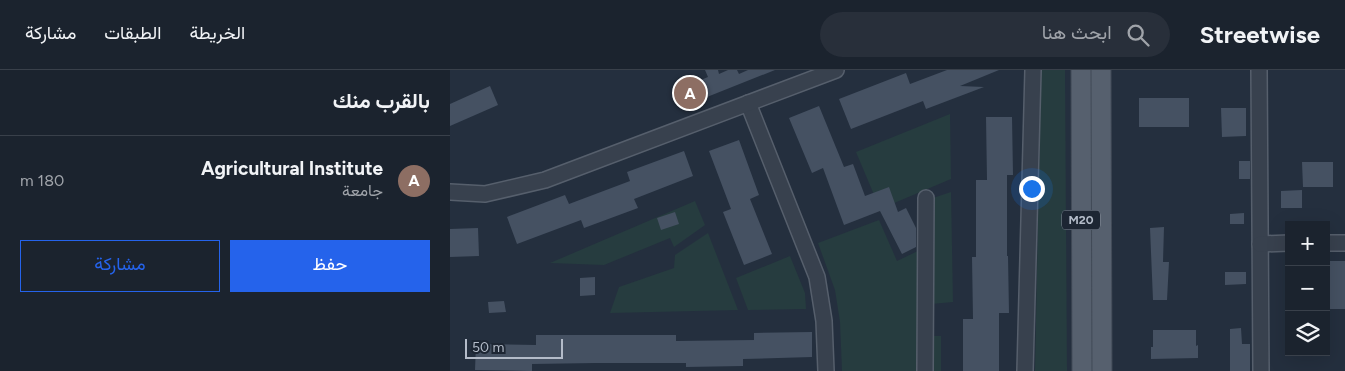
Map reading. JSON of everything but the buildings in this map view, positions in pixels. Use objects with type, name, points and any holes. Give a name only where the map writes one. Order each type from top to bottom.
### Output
[{"type":"main road","name":"M20","points":[[1081,70],[1082,371]]},
{"type":"main road","name":"M20","points":[[1101,70],[1102,371]]},
{"type":"street","points":[[450,192],[485,194],[545,180],[836,70]]},
{"type":"street","points":[[1024,371],[1033,70]]},
{"type":"street","points":[[1259,70],[1261,371]]},
{"type":"street","points":[[748,103],[817,277],[824,320],[826,371]]},
{"type":"street","points":[[925,371],[926,198]]},
{"type":"street","points":[[1260,244],[1285,243]]},
{"type":"street","points":[[1330,243],[1345,243]]},
{"type":"green space","points":[[1041,70],[1065,70],[1067,371],[1035,371]]},
{"type":"green space","points":[[950,114],[951,179],[880,209],[856,152]]},
{"type":"green space","points":[[951,192],[953,302],[931,304],[930,199]]},
{"type":"green space","points":[[695,201],[705,225],[674,247],[670,238],[604,265],[550,263]]},
{"type":"green space","points":[[879,220],[897,261],[920,250],[919,371],[842,371],[840,322],[835,290],[818,243]]},
{"type":"green space","points":[[708,233],[738,310],[610,313],[619,287],[674,268],[675,255]]},
{"type":"green space","points":[[790,256],[805,293],[806,309],[748,310],[736,278]]},
{"type":"green space","points":[[931,336],[941,336],[941,371],[931,371]]},
{"type":"place","name":"Agricultural Institute","points":[[690,93]]}]
